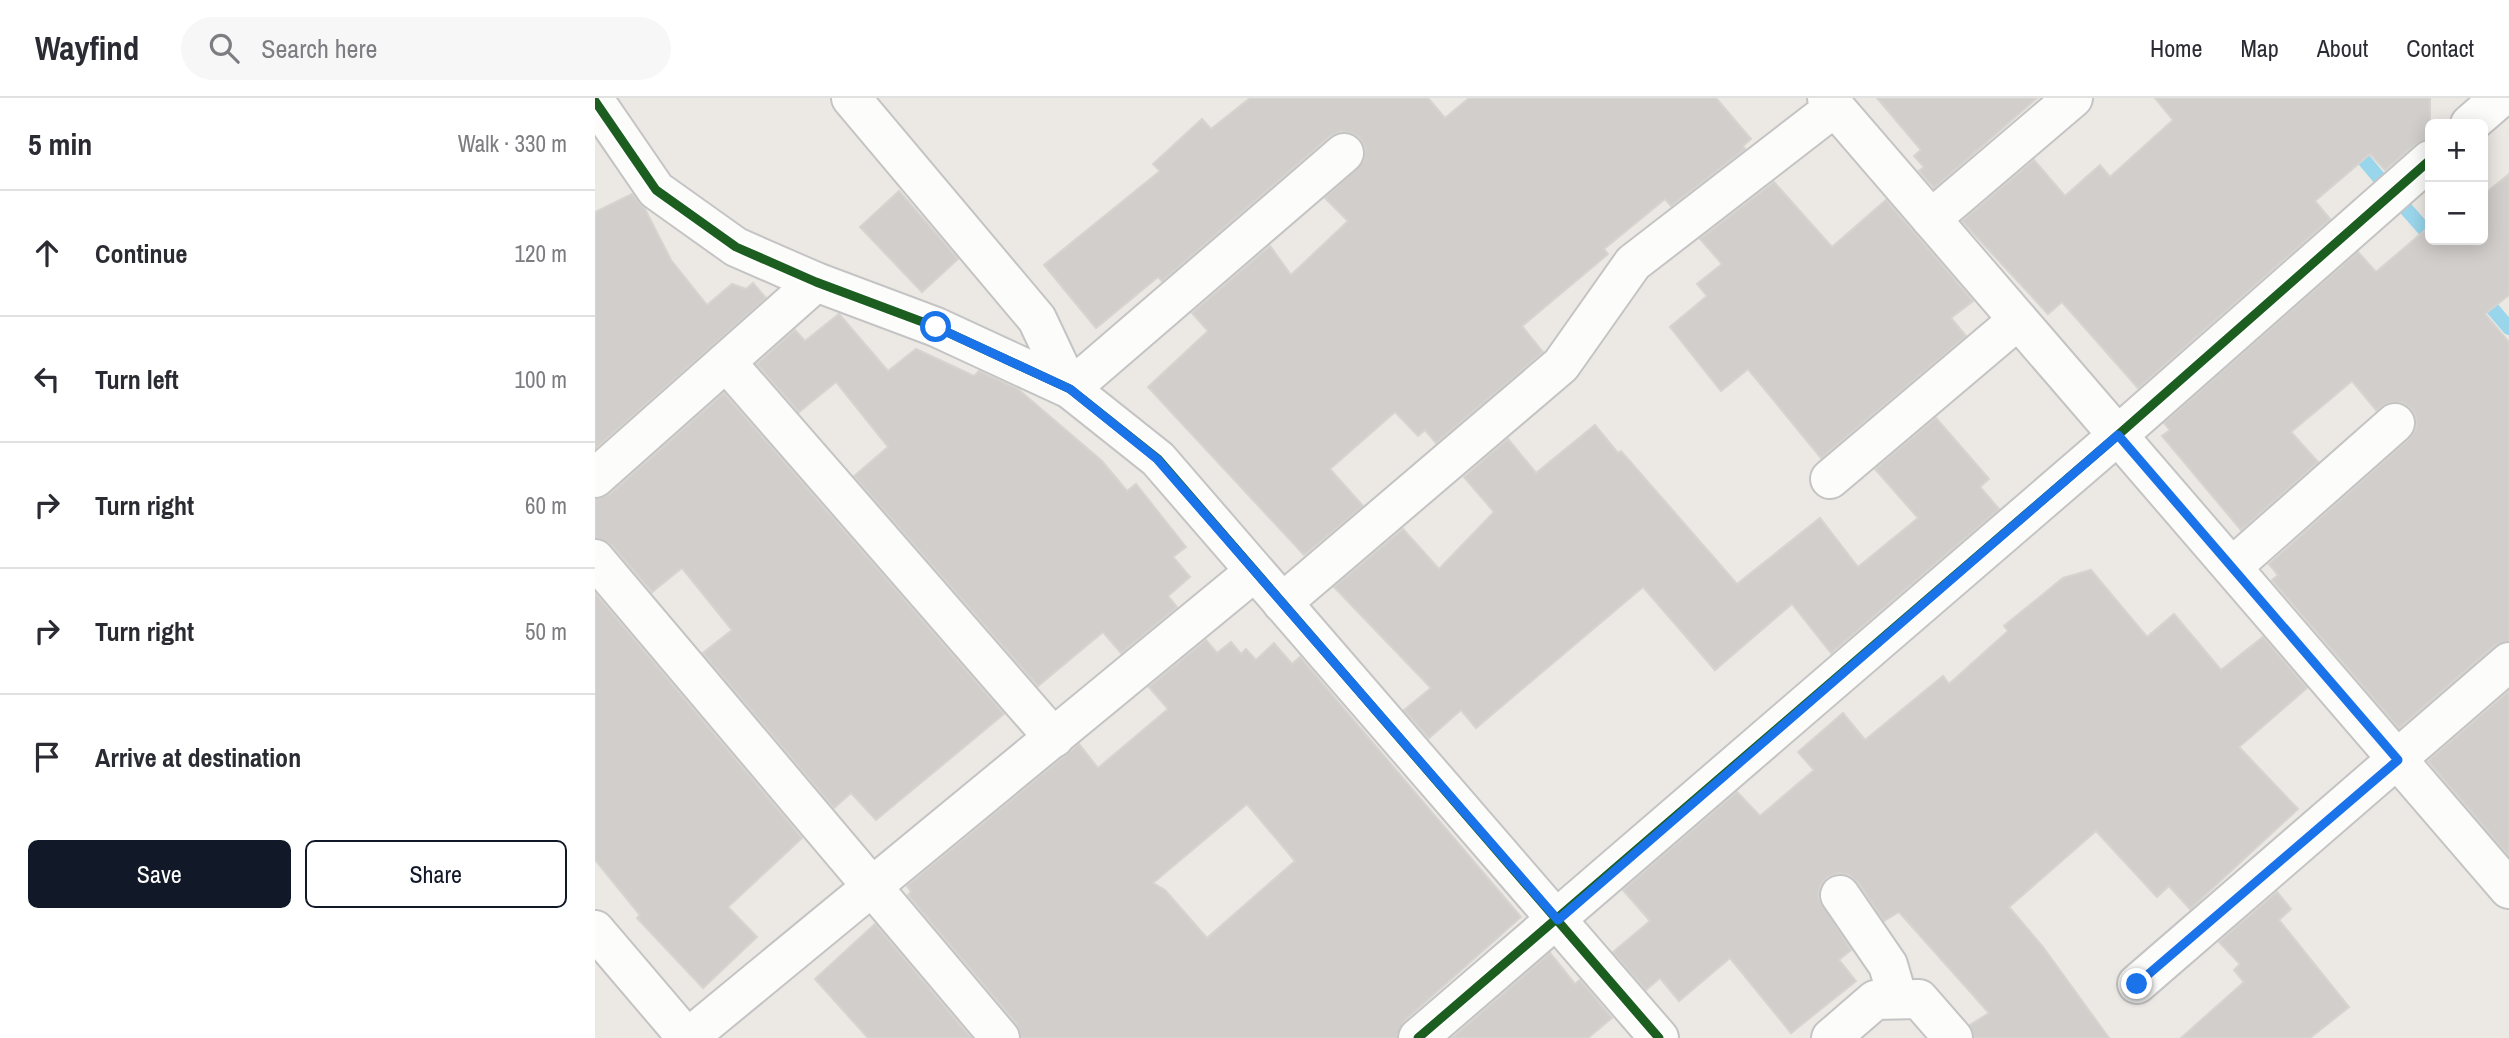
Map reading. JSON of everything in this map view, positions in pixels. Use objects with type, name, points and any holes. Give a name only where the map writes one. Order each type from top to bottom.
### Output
[{"type":"street","points":[[851,98],[1037,319],[1070,389]]},
{"type":"street","points":[[1931,219],[2073,98]]},
{"type":"street","points":[[2476,119],[2500,98]]},
{"type":"street","points":[[595,101],[656,190],[736,247],[816,282],[936,327],[1070,389],[1157,459],[1659,1038]]},
{"type":"street","points":[[1282,603],[1561,365],[1633,262],[1831,103],[2398,760],[2506,879]]},
{"type":"street","points":[[1070,389],[1344,153]]},
{"type":"street","points":[[1418,1038],[2118,435],[2425,164]]},
{"type":"street","points":[[595,478],[816,282]]},
{"type":"street","points":[[1830,479],[2018,320]]},
{"type":"street","points":[[726,362],[1054,738]]},
{"type":"street","points":[[2232,567],[2395,423]]},
{"type":"street","points":[[595,559],[1000,1038]]},
{"type":"street","points":[[595,930],[688,1038],[1254,572]]},
{"type":"street","points":[[2137,984],[2509,662]]},
{"type":"street","points":[[1840,895],[1888,965],[1898,999]]},
{"type":"street","points":[[1831,1038],[1875,1000],[1898,999],[1919,999],[1953,1038]]},
{"type":"building","points":[[1250,98],[1428,98],[1445,118],[1469,98],[1716,98],[1751,139],[1743,146],[1745,149],[1671,206],[1665,199],[1604,249],[1608,254],[1522,326],[1543,352],[1436,443],[1425,430],[1418,436],[1395,412],[1330,469],[1363,506],[1304,555],[1148,387],[1208,331],[1192,313],[1270,246],[1291,275],[1348,221],[1325,198],[1364,161],[1365,148],[1360,138],[1341,131],[1330,136],[1162,281],[1158,277],[1096,328],[1044,265],[1160,171],[1153,164],[1202,119],[1211,129]]},
{"type":"building","points":[[1877,98],[2037,98],[1934,188],[1919,171],[1924,167],[1914,156],[1921,150]]},
{"type":"building","points":[[2155,98],[2430,98],[2430,119],[2425,119],[2425,141],[2416,144],[2385,170],[2370,154],[2315,201],[2330,219],[2138,388],[2062,302],[2048,314],[1962,221],[2034,160],[2065,196],[2100,165],[2110,177],[2173,120]]},
{"type":"building","points":[[2509,174],[2509,295],[2485,314],[2509,342],[2509,641],[2495,645],[2399,728],[2272,580],[2278,575],[2269,564],[2409,439],[2416,429],[2416,418],[2412,409],[2403,403],[2391,402],[2376,410],[2352,381],[2291,432],[2318,462],[2241,530],[2162,436],[2170,430],[2164,423],[2358,252],[2376,272],[2425,230],[2425,245],[2488,245],[2488,191]]},
{"type":"building","points":[[1774,182],[1832,247],[1886,200],[1973,301],[1951,318],[1966,336],[1821,458],[1748,369],[1721,391],[1670,327],[1707,296],[1697,284],[1722,264],[1700,239]]},
{"type":"building","points":[[899,191],[958,259],[922,292],[860,227]]},
{"type":"building","points":[[632,194],[645,209],[671,260],[707,305],[732,284],[746,289],[753,283],[766,298],[595,449],[595,212]]},
{"type":"building","points":[[839,314],[888,371],[916,349],[974,376],[979,371],[1018,389],[1102,461],[1127,491],[1136,484],[1186,547],[1173,557],[1190,577],[1168,596],[1177,607],[1121,653],[1103,632],[1038,686],[854,476],[888,447],[836,382],[799,412],[757,364],[795,330],[805,341]]},
{"type":"building","points":[[724,393],[1004,714],[876,820],[851,793],[834,808],[703,653],[732,630],[682,568],[652,592],[612,545],[595,538],[595,499],[610,494]]},
{"type":"building","points":[[1936,418],[1989,479],[1980,487],[1999,509],[1831,653],[1792,604],[1715,670],[1643,587],[1476,728],[1461,710],[1429,738],[1404,710],[1431,688],[1334,587],[1403,529],[1439,569],[1494,512],[1464,477],[1508,439],[1536,473],[1595,425],[1737,584],[1820,518],[1858,567],[1918,518],[1875,469]]},
{"type":"building","points":[[2091,570],[2147,637],[2174,614],[2221,670],[2263,637],[2307,688],[2239,747],[2298,809],[2190,909],[2169,886],[2157,897],[2096,831],[2009,907],[2043,947],[2109,1038],[1974,1038],[1970,1025],[1989,1013],[1899,912],[1884,921],[1858,882],[1849,875],[1839,873],[1827,877],[1820,886],[1818,897],[1851,950],[1839,960],[1856,981],[1791,1033],[1730,958],[1679,1001],[1660,978],[1646,990],[1613,952],[1650,921],[1623,890],[1737,792],[1760,816],[1814,770],[1798,752],[1843,713],[1865,740],[1943,676],[1949,684],[2008,631],[2004,626],[2063,578]]},
{"type":"building","points":[[595,593],[802,838],[728,907],[757,937],[703,988],[637,918],[640,915],[595,860]]},
{"type":"building","points":[[1206,640],[1217,653],[1231,642],[1241,654],[1246,649],[1256,660],[1274,643],[1292,664],[1300,657],[1521,917],[1404,1021],[1397,1038],[1021,1038],[1017,1024],[908,895],[911,892],[907,886],[1079,744],[1098,768],[1168,709],[1149,687]],"holes":[[[1247,804],[1295,861],[1207,938],[1165,890],[1153,883]]]},
{"type":"building","points":[[2509,691],[2509,856],[2428,761]]},
{"type":"building","points":[[2277,892],[2291,909],[2279,920],[2349,1007],[2310,1038],[2181,1038],[2244,982],[2234,970],[2240,964],[2219,942]]},
{"type":"building","points":[[875,924],[971,1038],[868,1038],[815,979]]},
{"type":"building","points":[[1550,953],[1575,984],[1580,980],[1612,1018],[1588,1038],[1452,1038]]},
{"type":"waterway","points":[[2353,147],[2386,186]]},
{"type":"waterway","points":[[2400,202],[2425,230]]},
{"type":"waterway","points":[[2480,294],[2509,328]]},
{"type":"cycle path","points":[[595,101],[656,190],[736,247],[816,282],[936,327],[1070,389],[1158,459],[1659,1038]]},
{"type":"cycle path","points":[[1418,1038],[2118,435],[2425,164]]},
{"type":"route","points":[[936,327],[1070,389],[1157,459],[1558,920],[2118,435],[2398,760],[2137,984]]}]
